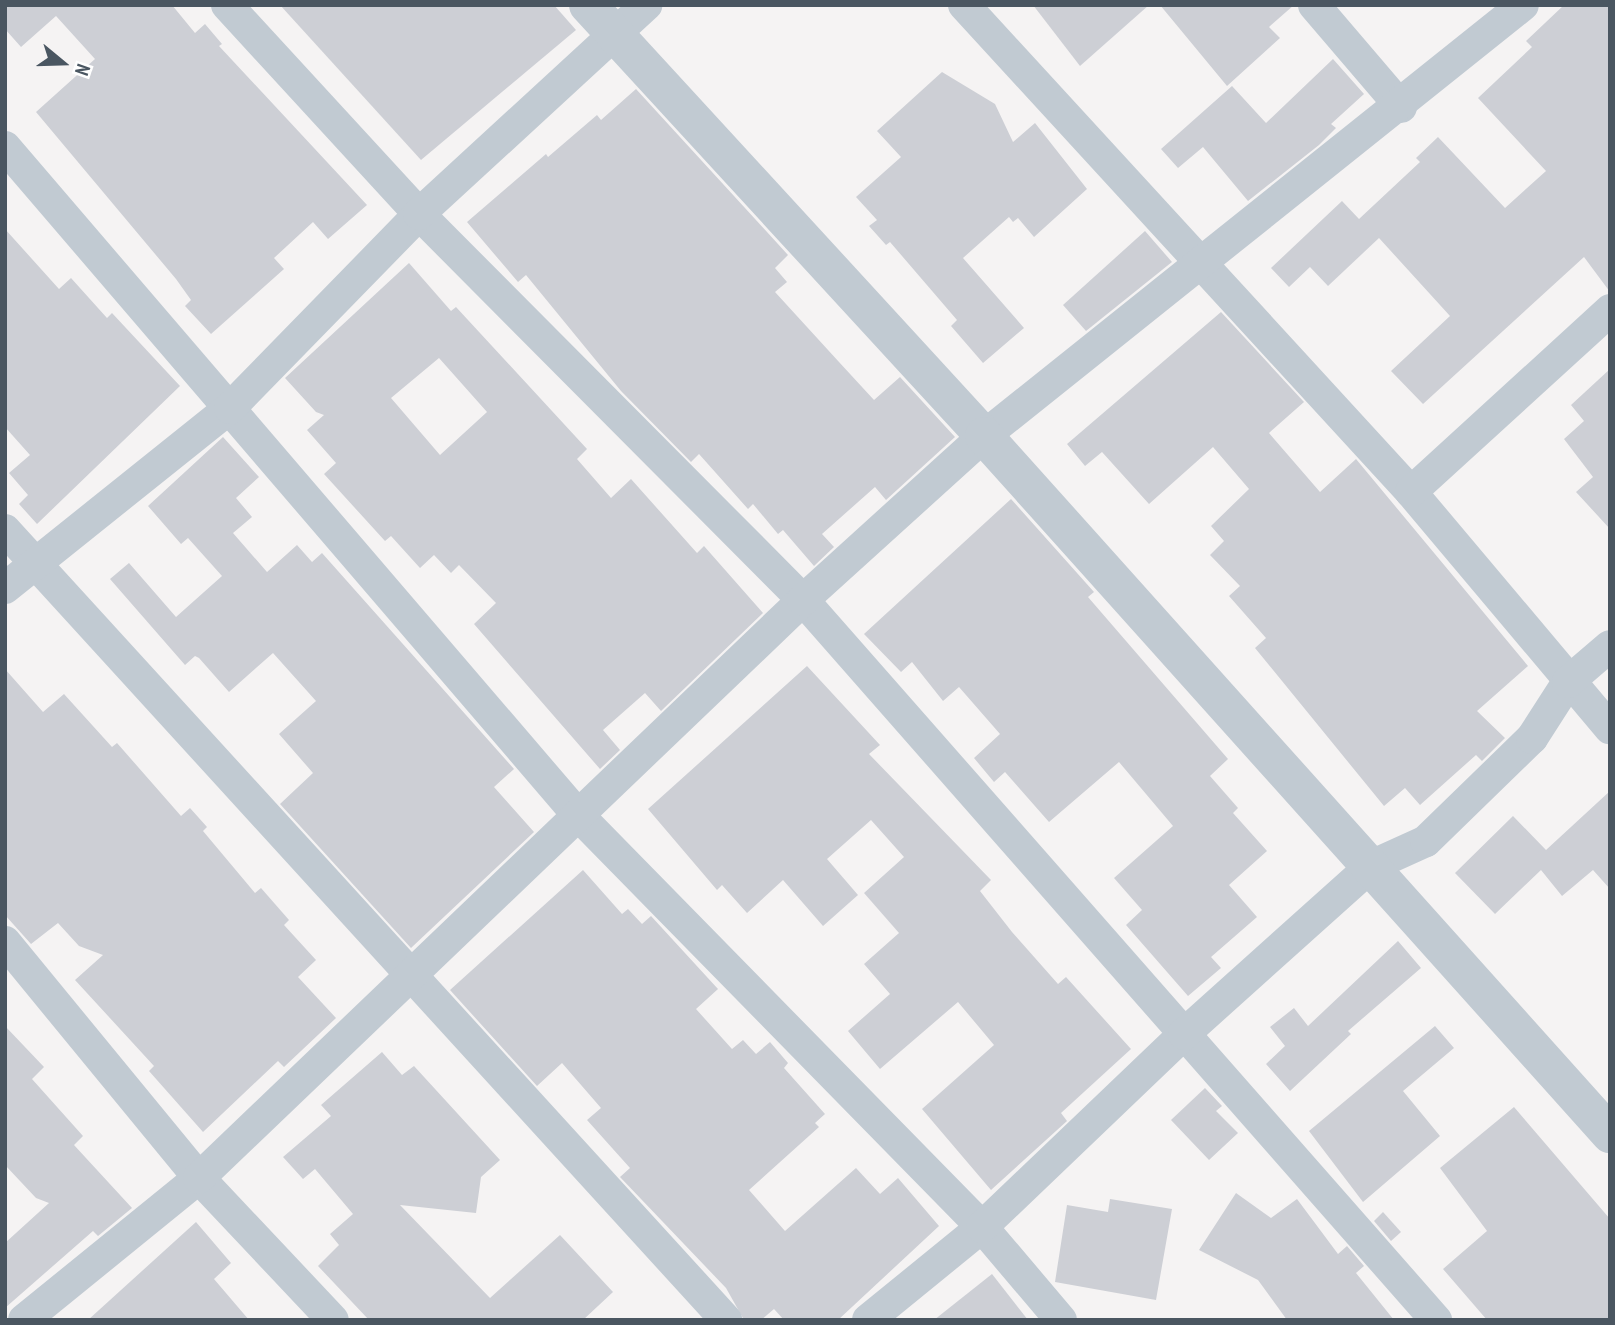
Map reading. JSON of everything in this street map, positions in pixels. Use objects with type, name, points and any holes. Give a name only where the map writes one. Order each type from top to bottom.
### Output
[{"type":"street","points":[[227,5],[419,214],[803,600],[1436,1320]]},
{"type":"street","points":[[587,5],[984,436],[1610,1134]]},
{"type":"street","points":[[5,588],[34,562],[230,408],[419,214],[646,5]]},
{"type":"street","points":[[964,5],[1411,492],[1568,682],[1610,728]]},
{"type":"street","points":[[1314,5],[1401,107]]},
{"type":"street","points":[[24,1320],[199,1178],[411,979],[803,600],[984,436],[1200,260],[1401,107],[1523,5]]},
{"type":"street","points":[[5,147],[578,815],[982,1227],[1061,1320]]},
{"type":"street","points":[[1411,492],[1610,310]]},
{"type":"street","points":[[5,530],[411,979],[726,1320]]},
{"type":"street","points":[[868,1320],[982,1227],[1184,1034],[1371,866],[1426,841],[1532,738],[1568,682],[1610,646]]},
{"type":"street","points":[[5,942],[199,1178],[333,1320]]},
{"type":"building","points":[[5,5],[172,5],[195,33],[205,24],[222,44],[219,46],[367,205],[328,239],[313,222],[274,258],[284,269],[211,334],[185,306],[191,300],[176,279],[36,112],[95,59],[56,16],[21,47],[5,29]]},
{"type":"building","points":[[280,5],[554,5],[576,30],[421,160]]},
{"type":"building","points":[[1033,5],[1149,5],[1080,66]]},
{"type":"building","points":[[1160,5],[1294,5],[1269,27],[1280,38],[1227,86]]},
{"type":"building","points":[[1564,5],[1610,5],[1610,292],[1584,257],[1423,404],[1391,371],[1450,316],[1379,238],[1328,286],[1310,267],[1289,287],[1271,268],[1342,201],[1359,219],[1420,162],[1416,158],[1438,137],[1505,208],[1546,171],[1478,98],[1532,47],[1526,41]]},
{"type":"building","points":[[1333,59],[1364,94],[1331,124],[1336,128],[1319,145],[1248,201],[1203,147],[1178,168],[1161,149],[1232,86],[1266,123]]},
{"type":"building","points":[[942,72],[995,104],[1013,142],[1035,123],[1087,189],[1034,237],[1018,218],[1013,222],[1009,217],[963,258],[1024,328],[983,363],[951,326],[957,320],[890,242],[886,245],[869,226],[877,220],[856,197],[901,157],[877,131]]},
{"type":"building","points":[[636,89],[788,255],[775,268],[787,282],[775,292],[839,362],[874,400],[900,377],[955,437],[886,500],[875,487],[822,534],[834,547],[814,566],[783,530],[778,534],[753,504],[748,509],[699,454],[691,462],[621,391],[526,275],[518,282],[467,222],[546,154],[548,157],[597,115],[601,120]]},
{"type":"building","points":[[5,229],[59,289],[71,278],[107,318],[112,313],[180,386],[37,524],[19,504],[28,495],[9,473],[30,455],[5,427]]},
{"type":"building","points":[[1145,231],[1172,262],[1086,331],[1063,305]]},
{"type":"building","points":[[409,263],[451,311],[456,307],[587,449],[577,459],[611,498],[631,479],[697,553],[704,546],[763,613],[661,711],[645,693],[603,730],[620,750],[600,769],[474,624],[496,603],[459,565],[451,573],[434,555],[420,568],[391,536],[385,541],[324,474],[336,463],[307,430],[324,415],[316,412],[285,378]],"holes":[[[439,358],[487,412],[440,455],[391,398]]]},
{"type":"building","points":[[1221,312],[1304,402],[1269,433],[1320,492],[1356,459],[1528,666],[1477,711],[1505,738],[1482,761],[1476,755],[1420,805],[1405,788],[1384,806],[1255,648],[1266,638],[1229,596],[1240,586],[1210,555],[1224,541],[1211,526],[1249,489],[1213,447],[1149,504],[1102,452],[1085,466],[1067,444]]},
{"type":"building","points":[[1610,369],[1610,529],[1576,492],[1593,477],[1564,439],[1584,421],[1571,405]]},
{"type":"building","points":[[223,437],[259,477],[236,498],[252,517],[233,533],[267,572],[297,545],[312,562],[322,553],[514,769],[494,787],[534,832],[411,948],[280,804],[313,773],[279,734],[316,701],[273,653],[229,692],[199,658],[195,656],[185,665],[110,579],[129,563],[176,617],[222,576],[188,538],[181,544],[148,506]]},
{"type":"building","points":[[1011,499],[1094,592],[1088,597],[1228,759],[1210,776],[1238,808],[1233,813],[1267,851],[1229,885],[1257,917],[1211,957],[1221,968],[1188,996],[1126,925],[1142,910],[1114,878],[1173,826],[1119,762],[1049,822],[1005,772],[994,782],[974,758],[1000,734],[959,687],[943,701],[912,662],[901,672],[864,634]]},
{"type":"building","points":[[807,666],[880,745],[869,754],[991,880],[980,891],[1012,932],[1058,984],[1066,977],[1131,1049],[1061,1113],[1067,1121],[991,1190],[922,1109],[994,1045],[958,1002],[880,1069],[848,1031],[890,994],[864,964],[899,933],[864,893],[904,857],[871,820],[827,859],[858,895],[823,926],[783,880],[747,913],[722,885],[717,890],[648,809]]},
{"type":"building","points":[[5,669],[43,712],[64,694],[112,747],[117,743],[181,816],[190,808],[207,827],[203,831],[255,893],[261,888],[289,920],[284,925],[316,960],[298,977],[336,1018],[284,1067],[278,1061],[203,1132],[149,1071],[154,1066],[75,980],[103,955],[79,946],[58,923],[31,944],[5,915]]},
{"type":"building","points":[[1610,791],[1610,889],[1593,870],[1562,896],[1541,870],[1495,914],[1455,873],[1513,816],[1546,850]]},
{"type":"building","points":[[583,870],[622,914],[628,909],[642,924],[651,916],[718,989],[696,1009],[732,1049],[743,1040],[756,1054],[770,1042],[788,1063],[784,1068],[825,1114],[815,1123],[819,1127],[749,1190],[785,1231],[856,1168],[880,1194],[898,1178],[939,1226],[838,1320],[784,1320],[774,1309],[761,1320],[744,1320],[726,1288],[620,1177],[630,1168],[587,1120],[601,1108],[562,1063],[537,1086],[450,990]]},
{"type":"building","points":[[1398,941],[1421,968],[1348,1031],[1351,1034],[1290,1091],[1266,1064],[1285,1046],[1270,1027],[1294,1008],[1308,1026]]},
{"type":"building","points":[[5,1026],[44,1067],[32,1079],[83,1136],[74,1145],[132,1208],[98,1236],[93,1231],[5,1308],[5,1243],[49,1203],[36,1198],[5,1165]]},
{"type":"building","points":[[1435,1026],[1454,1048],[1403,1091],[1440,1136],[1363,1202],[1309,1131]]},
{"type":"building","points":[[382,1052],[402,1075],[414,1066],[500,1160],[481,1177],[476,1213],[400,1205],[490,1298],[560,1235],[613,1292],[583,1320],[369,1320],[318,1266],[339,1245],[330,1234],[353,1214],[315,1169],[303,1179],[283,1157],[331,1116],[321,1105]]},
{"type":"building","points":[[1205,1088],[1222,1106],[1216,1111],[1238,1133],[1209,1160],[1171,1120]]},
{"type":"building","points":[[1514,1107],[1610,1219],[1610,1320],[1487,1320],[1443,1269],[1487,1231],[1440,1168]]},
{"type":"building","points":[[1236,1193],[1271,1218],[1297,1199],[1338,1254],[1347,1246],[1364,1266],[1356,1273],[1394,1320],[1287,1320],[1258,1280],[1199,1250]]},
{"type":"building","points":[[1110,1199],[1172,1209],[1156,1300],[1055,1282],[1067,1205],[1108,1212]]},
{"type":"building","points":[[1383,1212],[1401,1232],[1391,1241],[1374,1221]]},
{"type":"building","points":[[196,1222],[231,1263],[214,1279],[249,1320],[88,1320]]},
{"type":"building","points":[[992,1274],[1028,1320],[934,1320]]}]
